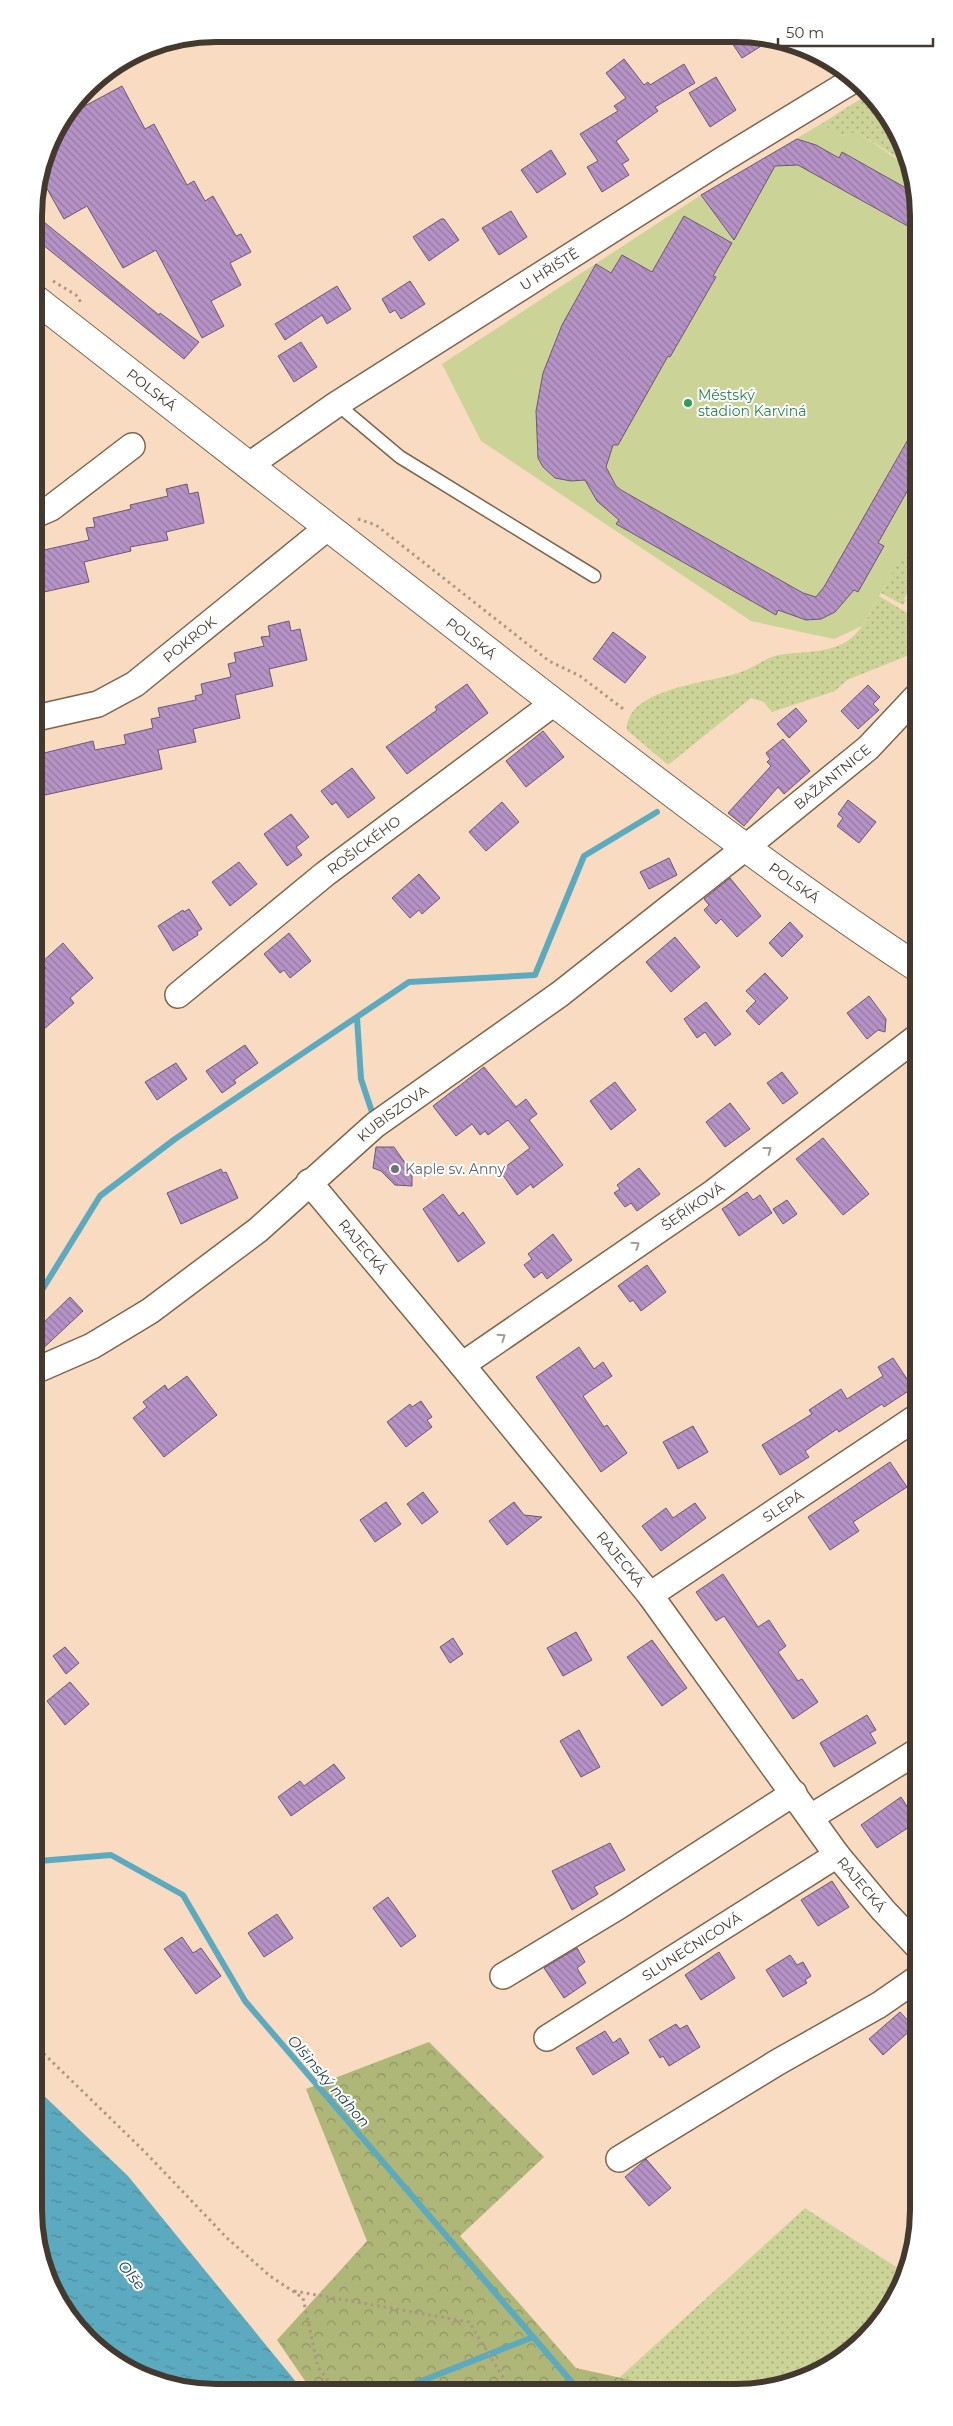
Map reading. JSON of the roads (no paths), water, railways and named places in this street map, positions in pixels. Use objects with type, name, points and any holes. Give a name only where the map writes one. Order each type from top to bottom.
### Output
[{"type":"street","name":"U HŘIŠTĚ","points":[[248,466],[337,404],[722,160],[848,83]]},
{"type":"street","name":"POLSKÁ","points":[[43,289],[248,466],[327,528],[745,848],[834,912],[910,963]]},
{"type":"street","points":[[43,512],[52,508],[132,446]]},
{"type":"street","name":"POKROK","points":[[43,716],[98,704],[135,684],[327,528]]},
{"type":"street","name":"ROŠICKÉHO","points":[[178,995],[325,874],[554,703]]},
{"type":"street","name":"BAŽANTNICE","points":[[745,848],[868,748],[910,703]]},
{"type":"street","name":"KUBISZOVA","points":[[42,1368],[92,1346],[150,1311],[258,1230],[309,1182],[375,1125],[560,994],[745,848]]},
{"type":"street","name":"ŠEŘÍKOVÁ","points":[[462,1365],[714,1192],[910,1043]]},
{"type":"street","name":"RAJECKÁ","points":[[309,1182],[650,1595],[837,1855],[883,1910],[910,1938]]},
{"type":"street","name":"SLEPÁ","points":[[650,1595],[910,1422]]},
{"type":"street","points":[[811,1817],[910,1756]]},
{"type":"street","points":[[503,1976],[619,1906],[794,1793]]},
{"type":"street","name":"SLUNEČNICOVÁ","points":[[547,2038],[837,1855]]},
{"type":"street","points":[[618,2159],[691,2117],[778,2062],[879,2005],[910,1984]]},
{"type":"lane","points":[[337,404],[400,457],[594,576]]},
{"type":"water","name":"Olše","points":[[42,2094],[128,2176],[298,2384],[216,2384],[193,2382],[160,2374],[139,2366],[120,2354],[93,2333],[78,2316],[56,2276],[48,2255],[44,2233],[42,2210]]},
{"type":"waterway","points":[[42,1289],[100,1196],[175,1139],[409,982],[535,975],[584,856],[657,812]]},
{"type":"waterway","points":[[357,1018],[361,1079],[374,1118]]},
{"type":"waterway","name":"Olšinský náhon","points":[[42,1861],[111,1855],[183,1895],[245,2001],[573,2384]]},
{"type":"waterway","points":[[414,2384],[533,2337]]},
{"type":"place","name":"Městský stadion Karviná","points":[[688,403]]},
{"type":"place","name":"Kaple sv. Anny","points":[[395,1169]]}]
